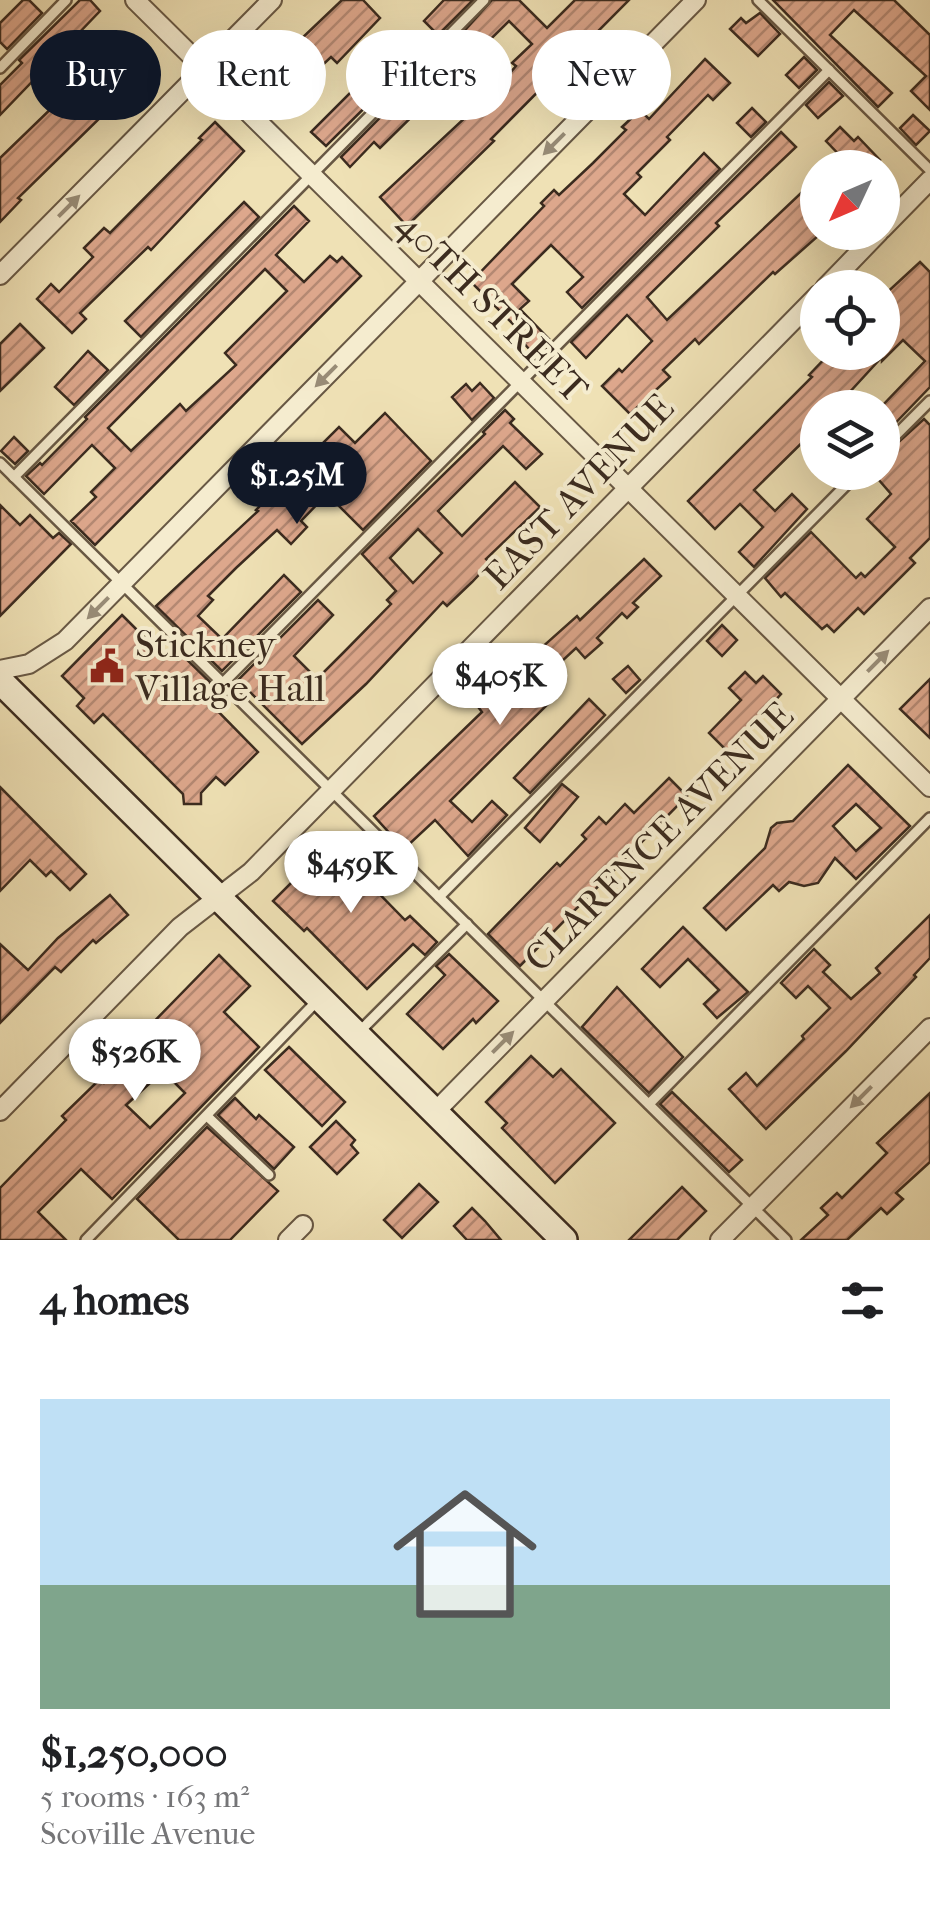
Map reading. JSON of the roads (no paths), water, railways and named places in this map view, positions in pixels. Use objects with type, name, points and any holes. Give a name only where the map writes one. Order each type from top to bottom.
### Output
[{"type":"main road","points":[[0,681],[564,1240]]},
{"type":"street","name":"40TH STREET","points":[[136,0],[181,45]]},
{"type":"street","points":[[242,30],[272,0]]},
{"type":"street","points":[[0,670],[29,664],[65,641],[696,0]]},
{"type":"street","points":[[0,275],[181,91]]},
{"type":"street","name":"40TH STREET","points":[[256,120],[930,787]]},
{"type":"street","points":[[900,211],[930,180]]},
{"type":"street","points":[[843,270],[862,250]]},
{"type":"street","name":"EAST AVENUE","points":[[0,1110],[180,927],[251,872],[800,313]]},
{"type":"street","name":"CLARENCE AVENUE","points":[[434,1112],[930,608]]},
{"type":"street","points":[[720,1240],[930,1028]]},
{"type":"street","points":[[288,1240],[302,1225]]},
{"type":"lane","points":[[0,68],[66,0]]},
{"type":"lane","points":[[14,477],[484,0]]},
{"type":"lane","points":[[758,0],[930,170]]},
{"type":"lane","points":[[222,683],[829,70]]},
{"type":"lane","points":[[900,430],[930,401]]},
{"type":"lane","points":[[0,463],[786,1240]]},
{"type":"lane","points":[[439,897],[841,490]]},
{"type":"lane","points":[[649,1104],[930,818]]},
{"type":"lane","points":[[357,1034],[467,924]]},
{"type":"lane","points":[[86,1240],[320,998]]},
{"type":"lane","points":[[208,1116],[269,1174]]},
{"type":"place","name":"Stickney Village Hall","points":[[107,666]]}]
